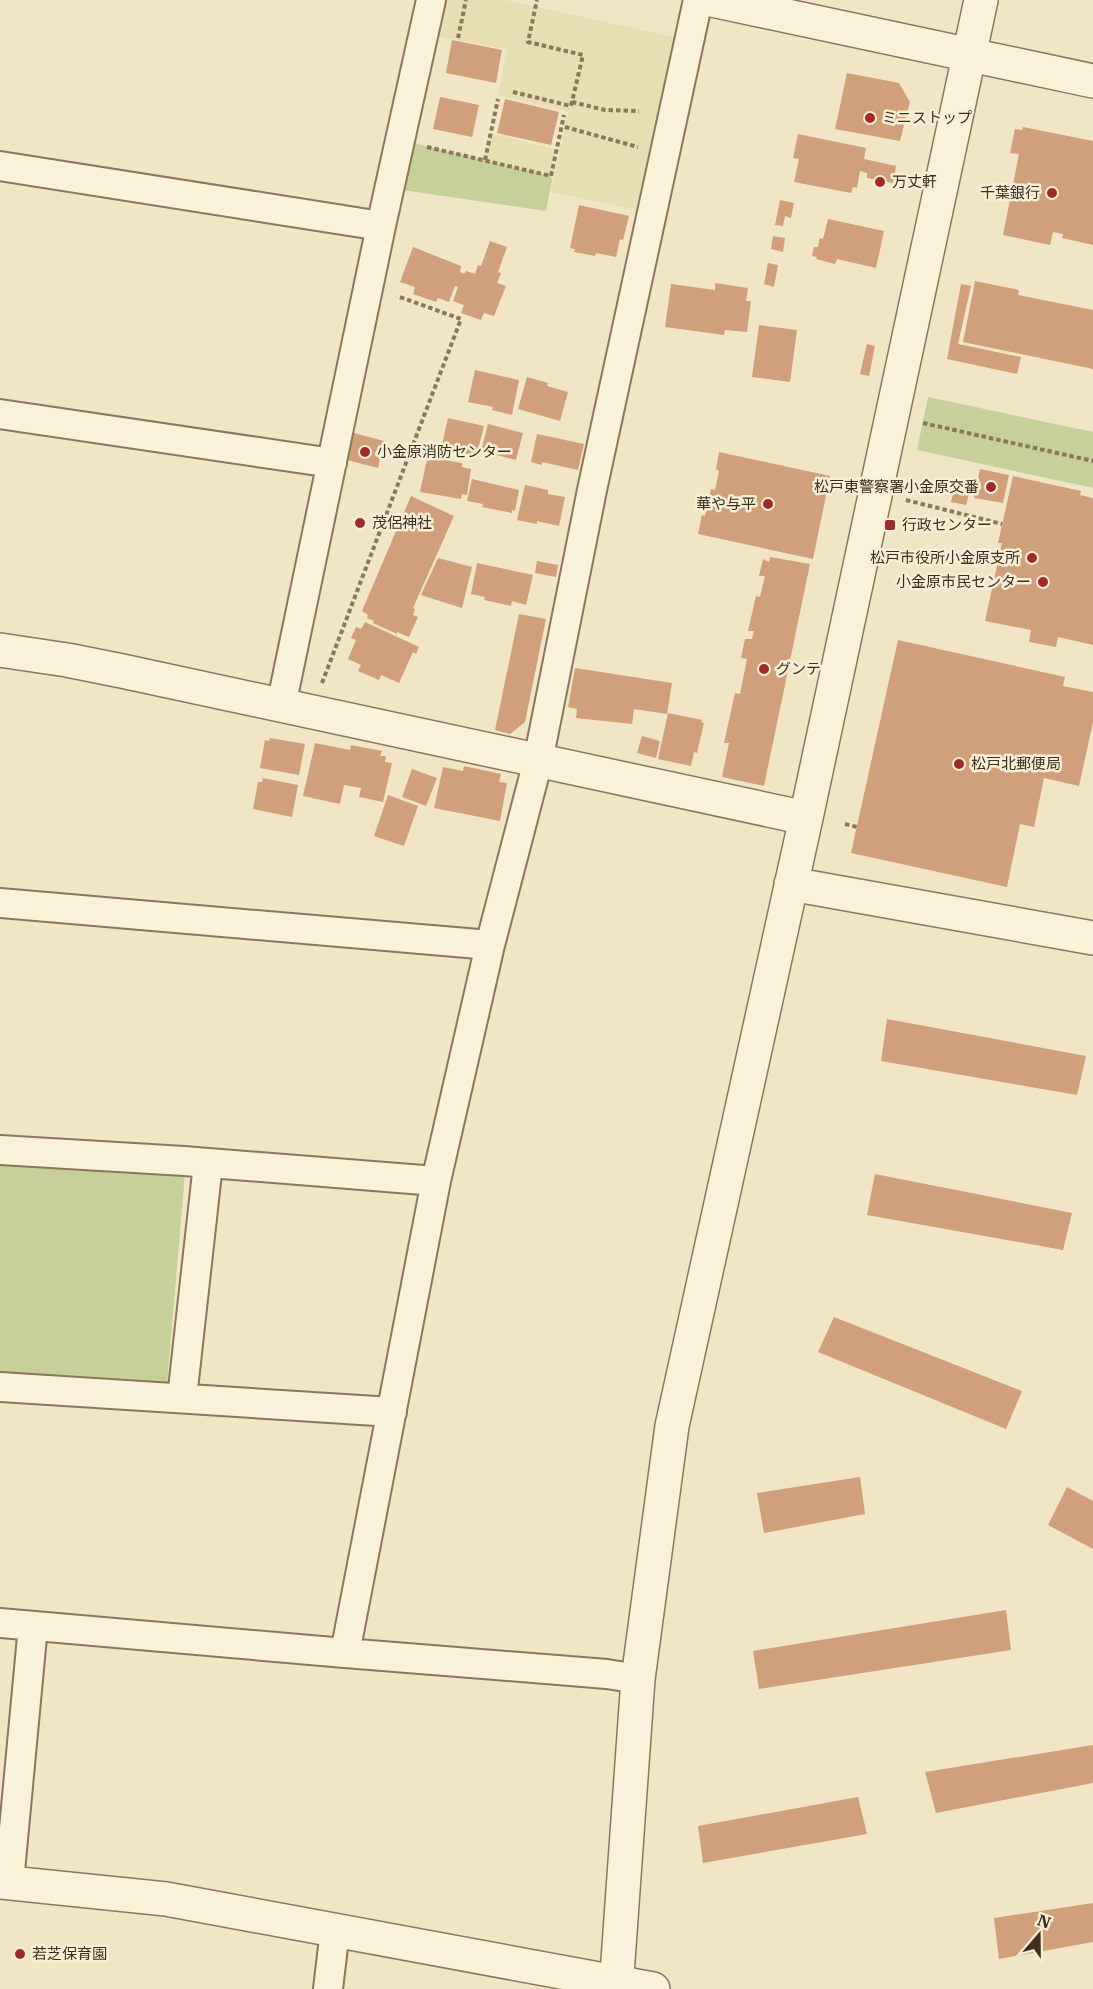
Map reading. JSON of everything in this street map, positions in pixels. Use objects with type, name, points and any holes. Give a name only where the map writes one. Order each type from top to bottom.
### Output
[{"type":"street","points":[[296,709],[332,463],[431,0]]},
{"type":"street","points":[[345,1653],[436,1182],[490,945],[538,761],[592,490],[698,0]]},
{"type":"street","points":[[712,0],[1093,81]]},
{"type":"street","points":[[617,1985],[638,1679],[672,1426],[806,818],[981,0]]},
{"type":"street","points":[[0,166],[381,226]]},
{"type":"street","points":[[0,414],[332,463]]},
{"type":"street","points":[[0,650],[67,660],[806,818]]},
{"type":"street","points":[[791,884],[1093,938]]},
{"type":"street","points":[[0,903],[490,945]]},
{"type":"street","points":[[0,1150],[436,1182]]},
{"type":"street","points":[[183,1398],[208,1164]]},
{"type":"street","points":[[0,1387],[392,1412]]},
{"type":"street","points":[[0,1623],[607,1674],[638,1679]]},
{"type":"street","points":[[33,1626],[5,1882],[166,1899],[617,1985],[653,1989]]},
{"type":"street","points":[[328,1989],[335,1930]]},
{"type":"path","points":[[458,38],[466,0]]},
{"type":"path","points":[[513,92],[572,106],[583,55],[528,42],[537,0]]},
{"type":"path","points":[[485,160],[498,99]]},
{"type":"path","points":[[572,102],[605,110],[639,111]]},
{"type":"path","points":[[400,140],[551,176],[564,115]]},
{"type":"path","points":[[565,127],[638,147],[668,141]]},
{"type":"path","points":[[296,709],[460,319],[369,286]]},
{"type":"path","points":[[922,423],[1093,461]]},
{"type":"path","points":[[906,500],[1002,524]]},
{"type":"path","points":[[845,824],[856,827]]},
{"type":"shaded area","points":[[444,0],[505,0],[674,37],[638,210],[551,192],[568,112],[498,95],[507,49],[436,36]]},
{"type":"shaded area","points":[[491,133],[557,150],[551,176],[485,160]]},
{"type":"green space","points":[[400,140],[551,176],[546,211],[389,188]]},
{"type":"green space","points":[[928,397],[1093,432],[1093,488],[917,450]]},
{"type":"green space","points":[[0,1150],[184,1161],[184,1186],[167,1384],[0,1373]]},
{"type":"building","points":[[452,40],[502,50],[496,83],[446,73]]},
{"type":"building","points":[[847,73],[899,83],[910,102],[900,141],[835,129]]},
{"type":"building","points":[[440,97],[479,105],[472,137],[433,129]]},
{"type":"building","points":[[505,99],[559,112],[551,145],[497,133]]},
{"type":"building","name":"千葉銀行","points":[[1023,127],[1093,141],[1093,245],[1062,238],[1063,234],[1053,232],[1050,245],[1003,235],[1019,154],[1010,153],[1015,129],[1022,130]]},
{"type":"building","points":[[798,134],[866,148],[864,159],[896,166],[893,183],[867,178],[867,173],[860,171],[857,188],[853,187],[851,193],[794,182],[799,159],[793,158]]},
{"type":"building","points":[[780,200],[794,203],[791,218],[785,216],[783,226],[775,225]]},
{"type":"building","points":[[579,205],[629,216],[616,257],[574,252],[575,249],[570,248]]},
{"type":"building","points":[[828,219],[884,231],[876,268],[837,259],[835,264],[812,256],[814,247],[818,247],[820,238],[823,239]]},
{"type":"building","points":[[773,236],[785,238],[783,252],[771,249]]},
{"type":"building","points":[[490,241],[507,247],[498,272],[501,273],[497,283],[506,286],[494,316],[484,313],[481,320],[461,313],[464,305],[453,301],[458,287],[455,286],[449,302],[438,298],[436,302],[413,294],[415,287],[400,282],[413,247],[461,266],[460,272],[464,274],[466,271],[475,274],[478,265],[481,266]]},
{"type":"building","points":[[768,263],[778,265],[774,287],[764,284]]},
{"type":"building","points":[[975,281],[1019,290],[1018,295],[1093,310],[1093,369],[963,342]]},
{"type":"building","points":[[715,283],[748,288],[746,301],[751,301],[747,332],[725,330],[724,335],[665,327],[671,284],[715,290]]},
{"type":"building","points":[[961,284],[971,286],[958,344],[1021,357],[1017,374],[947,359]]},
{"type":"building","points":[[759,325],[797,330],[790,382],[752,377]]},
{"type":"building","points":[[867,344],[875,346],[869,376],[860,374]]},
{"type":"building","points":[[475,370],[519,380],[512,415],[492,410],[493,407],[468,402]]},
{"type":"building","points":[[527,377],[568,392],[560,421],[518,409]]},
{"type":"building","points":[[448,418],[484,426],[477,453],[473,452],[472,457],[441,449]]},
{"type":"building","points":[[488,424],[523,433],[516,460],[481,451]]},
{"type":"building","points":[[354,433],[384,441],[378,468],[347,460]]},
{"type":"building","points":[[537,434],[584,444],[578,470],[542,462],[542,465],[531,462]]},
{"type":"building","points":[[719,452],[830,476],[813,559],[698,534],[711,489],[715,490],[719,471],[716,469]]},
{"type":"building","points":[[434,458],[462,463],[462,467],[471,469],[467,495],[462,494],[461,499],[420,492],[427,459],[434,460]]},
{"type":"building","points":[[980,469],[1009,475],[1003,503],[974,498]]},
{"type":"building","name":"小金原市民センター","points":[[1013,476],[1081,491],[1080,495],[1093,498],[1093,645],[1058,637],[1056,647],[1029,642],[1031,630],[985,621],[1002,543],[998,543]]},
{"type":"building","points":[[472,479],[519,490],[515,511],[512,510],[512,513],[482,507],[483,504],[467,501]]},
{"type":"building","points":[[525,485],[548,490],[548,494],[565,497],[559,526],[537,521],[537,524],[517,520]]},
{"type":"building","points":[[954,490],[969,494],[966,505],[951,502]]},
{"type":"building","points":[[411,496],[454,516],[413,608],[415,609],[413,615],[418,617],[409,637],[373,623],[374,621],[367,618],[368,615],[362,611]]},
{"type":"building","points":[[770,557],[810,564],[764,786],[722,777],[729,743],[724,743],[735,693],[740,694],[747,659],[741,658],[745,639],[752,639],[754,631],[748,631],[756,596],[760,597],[765,576],[759,576],[763,559],[769,562]]},
{"type":"building","points":[[438,558],[472,567],[462,608],[421,595]]},
{"type":"building","points":[[537,561],[558,565],[556,577],[535,573]]},
{"type":"building","points":[[477,563],[533,575],[526,605],[512,601],[511,606],[484,600],[485,597],[471,594]]},
{"type":"building","points":[[519,614],[546,619],[525,722],[510,734],[495,730]]},
{"type":"building","points":[[365,622],[419,647],[416,654],[413,652],[399,683],[381,675],[379,680],[358,671],[361,665],[348,659],[356,640],[351,638],[356,627],[361,629]]},
{"type":"building","points":[[898,640],[1065,677],[1063,686],[1093,692],[1093,722],[1079,786],[1044,778],[1034,827],[1020,824],[1007,887],[851,853]]},
{"type":"building","points":[[575,668],[672,683],[667,714],[634,709],[632,724],[576,718],[577,709],[568,707]]},
{"type":"building","points":[[668,713],[702,720],[701,722],[704,723],[697,753],[694,752],[691,766],[658,759]]},
{"type":"building","points":[[642,736],[660,741],[656,758],[637,753]]},
{"type":"building","points":[[270,738],[305,744],[299,775],[260,768],[265,740],[269,741]]},
{"type":"building","points":[[315,743],[350,750],[351,745],[382,751],[380,756],[386,756],[385,762],[392,763],[383,802],[359,797],[361,788],[344,785],[340,804],[303,796]]},
{"type":"building","points":[[464,766],[501,774],[499,782],[507,783],[500,821],[434,808],[443,767],[463,771]]},
{"type":"building","points":[[412,769],[437,778],[426,806],[402,797]]},
{"type":"building","points":[[263,778],[298,785],[292,817],[253,809],[258,782],[262,782]]},
{"type":"building","points":[[388,795],[418,806],[404,846],[374,836]]},
{"type":"building","points":[[887,1019],[1086,1056],[1077,1095],[881,1061]]},
{"type":"building","points":[[875,1174],[1072,1213],[1063,1250],[867,1215]]},
{"type":"building","points":[[834,1317],[1022,1391],[1006,1429],[818,1352]]},
{"type":"building","points":[[860,1477],[865,1514],[764,1533],[757,1493]]},
{"type":"building","points":[[1067,1487],[1093,1501],[1093,1549],[1048,1525]]},
{"type":"building","points":[[1006,1610],[1011,1650],[759,1689],[753,1651]]},
{"type":"building","points":[[1093,1745],[1093,1783],[936,1813],[925,1772]]},
{"type":"building","points":[[858,1797],[867,1834],[703,1863],[698,1826]]},
{"type":"building","points":[[1093,1903],[1093,1942],[999,1959],[994,1918]]},
{"type":"place","name":"ミニストップ","points":[[870,118]]},
{"type":"place","name":"万丈軒","points":[[880,182]]},
{"type":"place","name":"千葉銀行","points":[[1052,193]]},
{"type":"place","name":"小金原消防センター","points":[[365,452]]},
{"type":"place","name":"松戸東警察署小金原交番","points":[[991,487]]},
{"type":"place","name":"華や与平","points":[[768,504]]},
{"type":"place","name":"茂侶神社","points":[[360,523]]},
{"type":"place","name":"行政センター","points":[[890,525]]},
{"type":"place","name":"松戸市役所小金原支所","points":[[1032,558]]},
{"type":"place","name":"小金原市民センター","points":[[1043,582]]},
{"type":"place","name":"グンテ","points":[[764,669]]},
{"type":"place","name":"松戸北郵便局","points":[[959,764]]},
{"type":"place","name":"若芝保育園","points":[[20,1954]]}]
